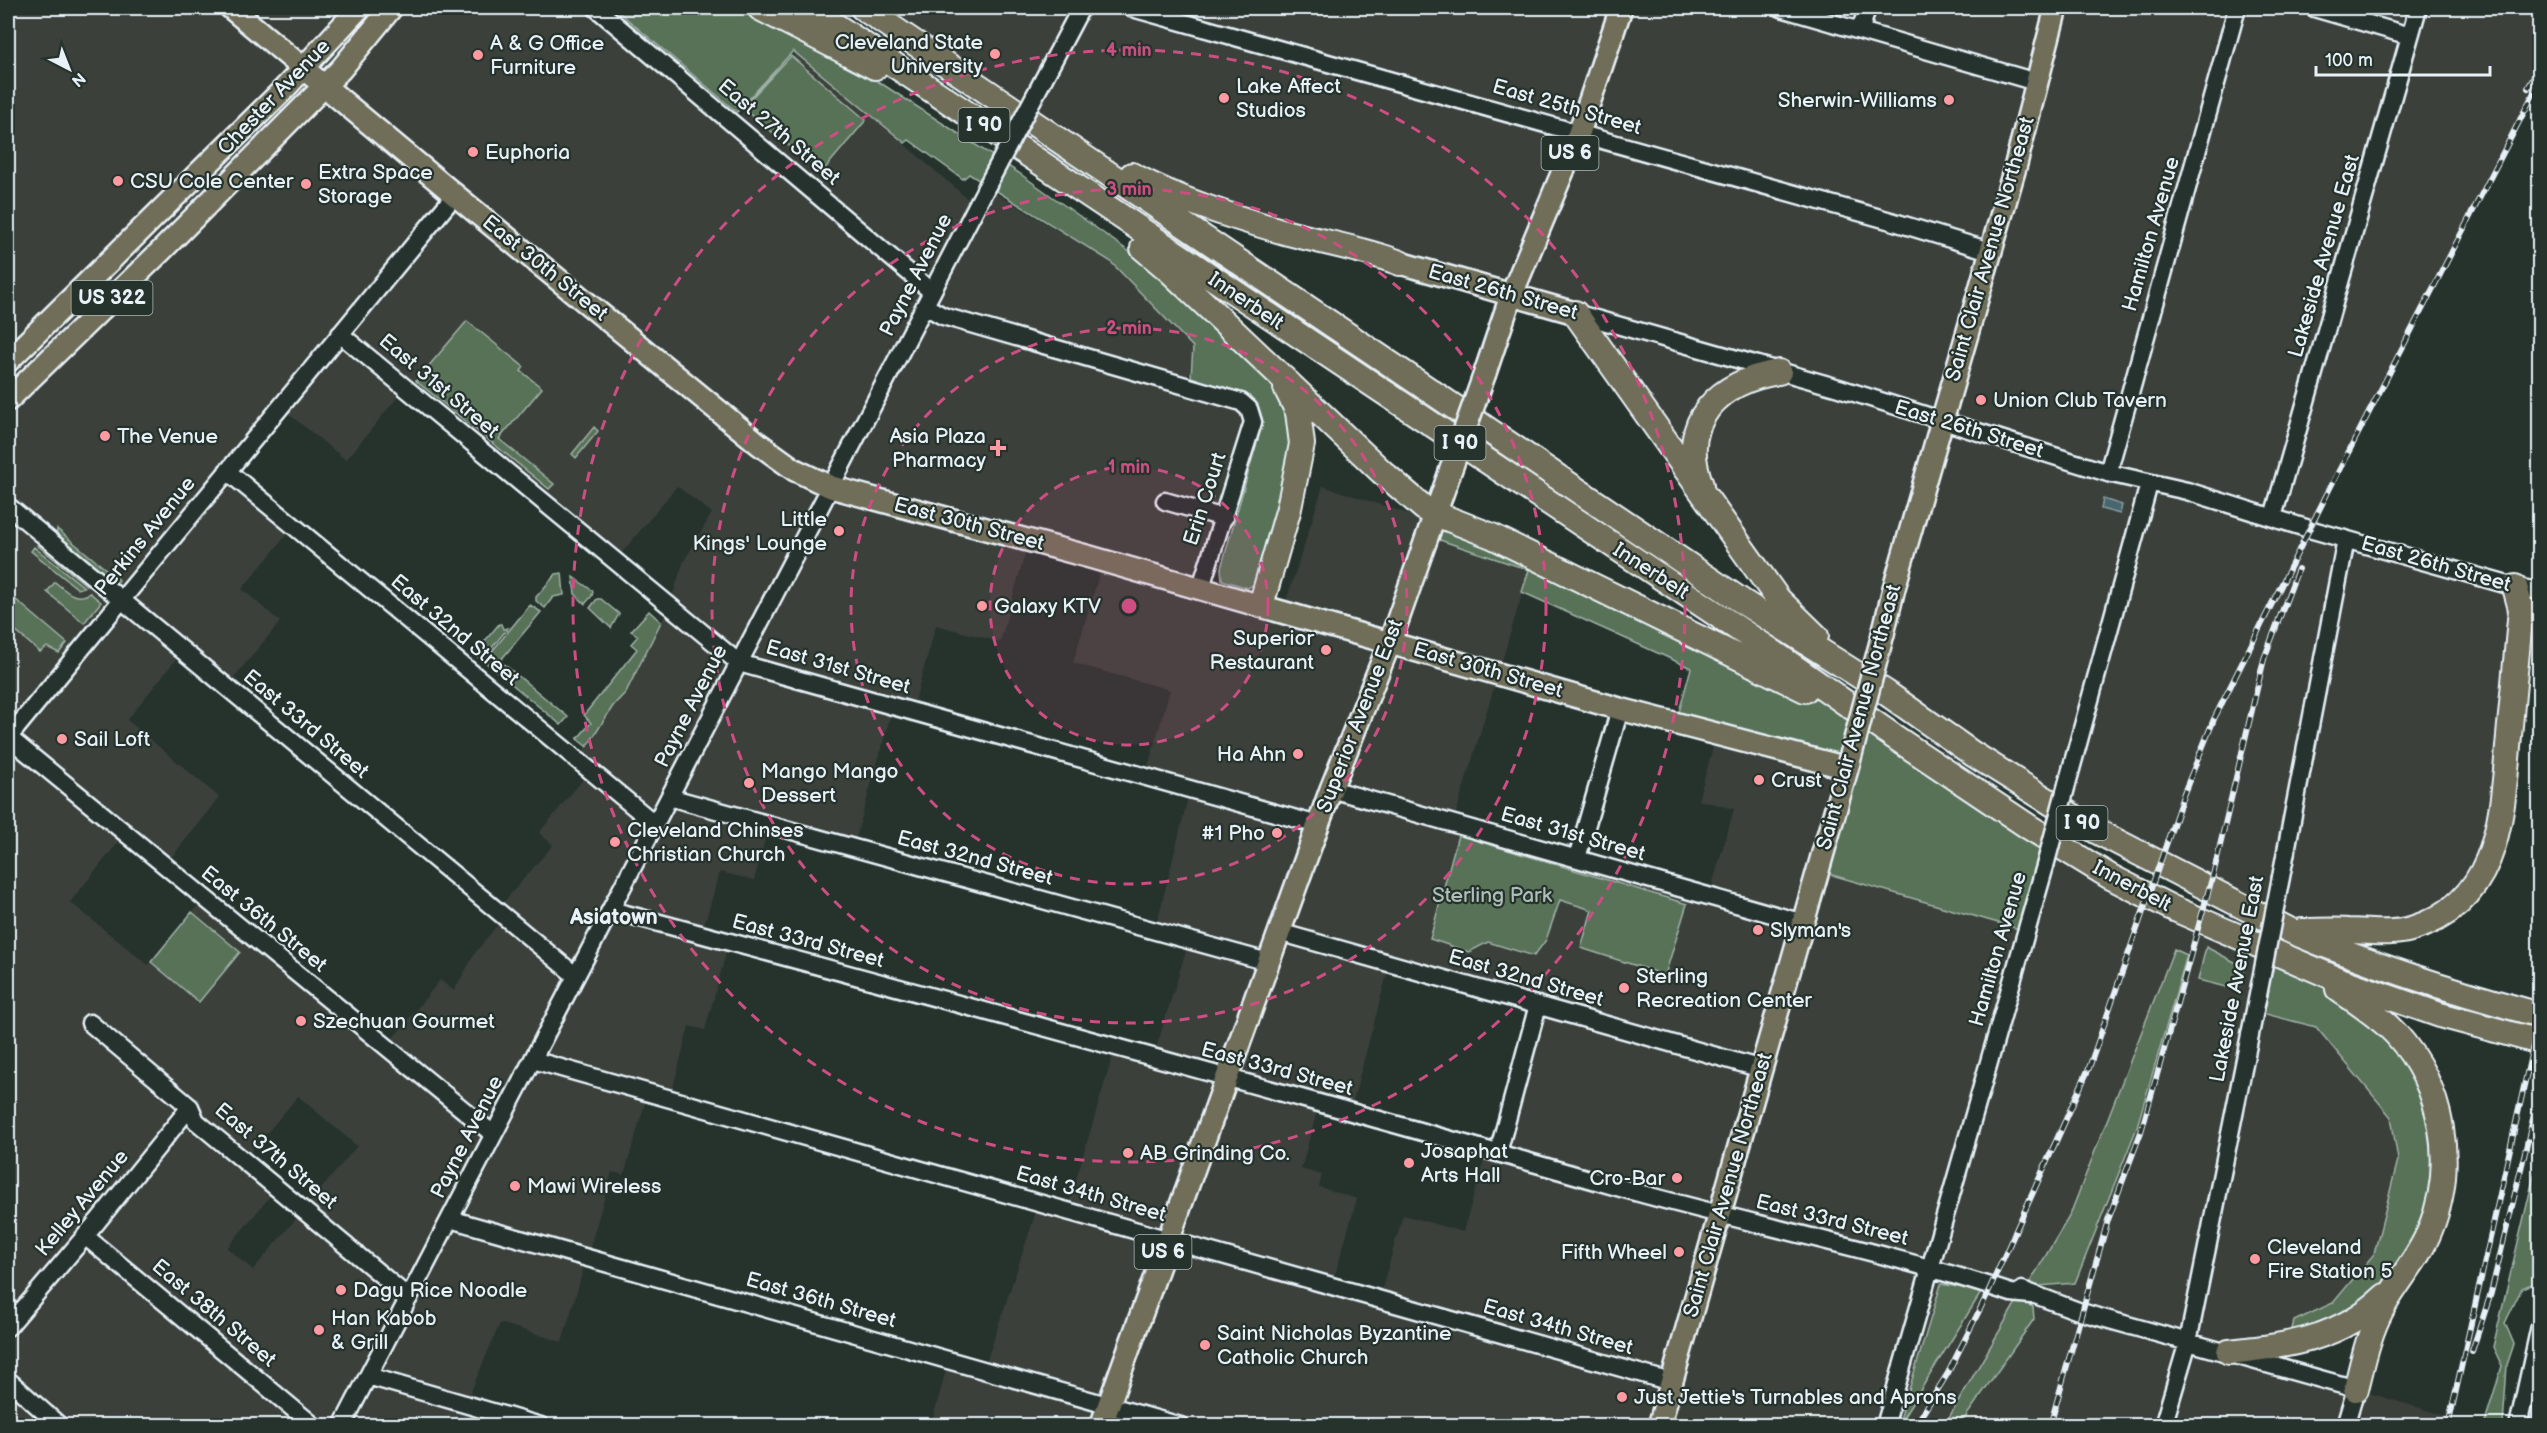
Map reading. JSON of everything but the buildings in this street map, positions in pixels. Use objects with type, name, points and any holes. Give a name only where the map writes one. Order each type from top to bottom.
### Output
[{"type":"highway","points":[[760,8],[889,74],[944,97]]},
{"type":"highway","name":"Innerbelt","points":[[809,8],[1767,648],[2029,827],[2109,876],[2170,907],[2301,965],[2409,1005],[2479,1027],[2540,1042]]},
{"type":"highway","name":"Innerbelt","points":[[863,8],[1045,128],[1224,252],[1746,604],[1885,692],[1973,754],[2098,832],[2293,932],[2421,980],[2539,1015]]},
{"type":"highway","points":[[872,8],[893,27]]},
{"type":"highway","points":[[1045,128],[1143,180],[1183,198],[1288,233],[1400,262]]},
{"type":"highway","points":[[1024,153],[1169,270],[1389,478],[1436,514],[1503,541],[1768,670],[1893,736]]},
{"type":"highway","points":[[1575,313],[1706,498],[1789,610],[1820,639],[1885,692]]},
{"type":"highway","points":[[1706,498],[1696,473],[1694,460],[1694,444],[1704,415],[1722,392],[1737,383],[1757,375],[1779,372]]},
{"type":"highway","points":[[1261,605],[1289,508],[1302,444],[1298,412],[1292,396],[1277,373]]},
{"type":"highway","points":[[2293,932],[2346,930],[2384,933],[2412,928],[2427,923],[2448,910],[2467,892],[2482,872],[2492,852],[2501,818],[2521,609],[2515,587]]},
{"type":"highway","points":[[2301,965],[2370,1011],[2395,1033],[2416,1062],[2428,1084],[2436,1107],[2443,1144],[2440,1200],[2425,1242],[2373,1327],[2356,1389]]},
{"type":"highway","points":[[2229,1352],[2283,1346],[2322,1336],[2364,1313],[2396,1286]]},
{"type":"main road","name":"East 30th Street","points":[[231,8],[759,444],[795,470],[831,488],[1058,548],[1620,709],[1848,765]]},
{"type":"main road","name":"Chester Avenue","points":[[8,361],[196,176],[359,8]]},
{"type":"main road","name":"Chester Avenue","points":[[8,400],[341,69],[391,8]]},
{"type":"main road","name":"Superior Avenue East","points":[[1101,1425],[1331,789],[1390,642],[1511,296],[1579,133],[1621,8]]},
{"type":"main road","name":"Saint Clair Avenue Northeast","points":[[1659,1425],[1848,765],[1893,588],[2016,164],[2056,8]]},
{"type":"main road","name":"East 26th Street","points":[[1400,262],[1575,313]]},
{"type":"street","name":"East 27th Street","points":[[596,8],[928,299],[943,316],[1241,402],[1249,409],[1253,422]]},
{"type":"street","name":"Payne Avenue","points":[[342,1425],[1081,8]]},
{"type":"street","name":"East 25th Street","points":[[1132,8],[1891,220],[1990,251]]},
{"type":"street","points":[[1781,8],[1861,29],[2036,82]]},
{"type":"street","points":[[1861,29],[1867,8]]},
{"type":"street","name":"Hamilton Avenue","points":[[2108,473],[2237,8]]},
{"type":"street","points":[[2314,8],[2410,36]]},
{"type":"street","name":"Lakeside Avenue East","points":[[2273,518],[2418,8]]},
{"type":"street","name":"Perkins Avenue","points":[[8,738],[455,195]]},
{"type":"street","name":"East 26th Street","points":[[1575,313],[1779,372],[2108,473],[2187,491],[2515,587],[2540,591]]},
{"type":"street","name":"East 31st Street","points":[[340,334],[739,663],[1318,825]]},
{"type":"street","name":"Erin Court","points":[[1200,590],[1253,422]]},
{"type":"street","name":"East 32nd Street","points":[[227,471],[655,824]]},
{"type":"street","name":"Hamilton Avenue","points":[[1885,1425],[1932,1269],[2149,484]]},
{"type":"street","points":[[1166,501],[1224,518]]},
{"type":"street","name":"East 33rd Street","points":[[8,506],[576,976]]},
{"type":"street","name":"Lakeside Avenue East","points":[[2163,1425],[2188,1342],[2346,539]]},
{"type":"street","points":[[1577,858],[1620,709]]},
{"type":"street","name":"East 36th Street","points":[[8,738],[493,1134]]},
{"type":"street","name":"East 31st Street","points":[[1331,789],[1803,923]]},
{"type":"street","name":"East 32nd Street","points":[[669,797],[1268,962]]},
{"type":"street","name":"East 33rd Street","points":[[611,910],[1720,1214],[1829,1240],[1932,1269],[1955,1269],[1986,1276],[2016,1286],[2031,1295],[2356,1389]]},
{"type":"street","name":"East 32nd Street","points":[[1279,932],[1762,1069]]},
{"type":"street","points":[[1498,1153],[1538,1005]]},
{"type":"street","name":"East 37th Street","points":[[90,1023],[190,1107],[196,1121],[409,1298]]},
{"type":"street","name":"East 34th Street","points":[[533,1060],[1671,1382]]},
{"type":"street","name":"Kelley Avenue","points":[[8,1327],[190,1107]]},
{"type":"street","name":"East 36th Street","points":[[450,1220],[1181,1425]]},
{"type":"street","name":"East 38th Street","points":[[85,1236],[314,1425]]},
{"type":"street","points":[[2518,1425],[2540,1326]]},
{"type":"street","points":[[368,1376],[541,1425]]},
{"type":"street","points":[[8,1380],[60,1425]]},
{"type":"street","points":[[2345,1425],[2356,1389]]},
{"type":"shaded area","points":[[8,8],[596,8],[733,123],[797,52],[976,206],[986,188],[1110,261],[1200,340],[1185,385],[1249,409],[1200,589],[1283,611],[1323,486],[1433,522],[1428,536],[1529,571],[1453,823],[1709,896],[1734,809],[1698,800],[1717,734],[2052,840],[2266,953],[2255,1011],[2316,1027],[2391,1117],[2398,1160],[2374,1254],[2333,1303],[2294,1321],[2288,1345],[2231,1352],[2450,1417],[2448,1425],[931,1425],[949,1360],[984,1369],[1039,1203],[1067,1210],[1115,1048],[1153,1058],[1189,941],[1155,931],[1190,790],[1145,777],[1170,690],[1073,663],[1103,561],[1029,540],[1000,642],[936,625],[912,711],[893,707],[853,848],[769,825],[754,880],[720,872],[701,935],[729,942],[705,1030],[689,1026],[670,1099],[648,1093],[624,1175],[612,1172],[562,1342],[500,1323],[466,1403],[513,1425],[8,1425]],"holes":[[[405,388],[615,561],[677,486],[712,513],[683,563],[669,607],[626,692],[613,706],[577,760],[590,771],[539,833],[553,845],[496,911],[503,918],[475,953],[454,991],[440,980],[385,1048],[203,899],[148,965],[70,902],[125,834],[164,867],[219,797],[127,720],[181,653],[226,687],[280,622],[242,589],[294,526],[227,471],[280,407],[346,460]],[[1390,963],[1537,1005],[1498,1153],[1487,1150],[1463,1232],[1403,1215],[1379,1299],[1332,1285],[1357,1199],[1319,1187],[1322,1175],[1301,1169],[1319,1104],[1350,1112]],[[298,1096],[357,1146],[253,1270],[227,1248],[278,1187],[244,1160]]]},
{"type":"shaded area","points":[[863,8],[2539,8],[2539,81],[2309,528],[2515,587],[2497,837],[2440,916],[2293,932],[2130,849],[1820,639],[1575,313],[1143,180],[1081,146]]},
{"type":"green space","points":[[614,8],[740,8],[876,80],[1019,173],[1141,260],[1271,380],[1287,412],[1291,444],[1261,580],[1248,588],[1222,580],[1221,568],[1263,421],[1258,405],[1248,398],[1191,377],[1193,347],[1110,261],[969,174],[963,179],[909,140],[905,143],[793,51],[737,112]]},
{"type":"green space","points":[[791,56],[866,120],[822,172],[742,108]]},
{"type":"green space","points":[[467,321],[524,367],[521,371],[542,388],[499,439],[554,484],[549,489],[416,381]]},
{"type":"green space","points":[[594,427],[598,431],[576,458],[572,454]]},
{"type":"green space","points":[[1436,514],[1768,670],[1893,736],[2052,840],[2026,931],[1818,871],[1847,768],[1676,723],[1691,668],[1522,592],[1529,570],[1428,536]]},
{"type":"green space","points":[[57,529],[119,580],[115,585],[57,536]]},
{"type":"green space","points":[[42,542],[87,579],[86,585],[37,545]]},
{"type":"green space","points":[[34,547],[84,587],[78,589],[31,551]]},
{"type":"green space","points":[[562,573],[564,595],[553,597],[545,608],[536,601],[536,597],[556,574]]},
{"type":"green space","points":[[573,577],[593,591],[585,604],[575,594]]},
{"type":"green space","points":[[55,582],[71,594],[80,596],[90,593],[101,602],[84,623],[47,592]]},
{"type":"green space","points":[[8,593],[67,643],[59,653],[47,647],[40,652],[8,625]]},
{"type":"green space","points":[[597,599],[601,599],[619,614],[611,628],[590,608]]},
{"type":"green space","points":[[530,605],[541,612],[500,661],[568,717],[561,725],[484,661]]},
{"type":"green space","points":[[649,611],[661,622],[626,692],[613,706],[587,747],[577,739],[591,723],[584,715],[637,649],[631,644],[638,636],[631,631]]},
{"type":"green space","points":[[499,624],[503,629],[508,628],[482,660],[474,654]]},
{"type":"green space","name":"Sterling Park","points":[[1458,835],[1687,904],[1665,975],[1581,948],[1592,910],[1560,900],[1546,940],[1534,956],[1488,942],[1469,952],[1430,939]]},
{"type":"green space","points":[[192,912],[240,952],[199,1002],[151,962]]},
{"type":"green space","points":[[2206,947],[2244,967],[2238,990],[2198,980]]},
{"type":"green space","points":[[2174,949],[2187,955],[2136,1130],[2075,1283],[2027,1287],[2070,1215]]},
{"type":"green space","points":[[2266,953],[2301,965],[2409,1051],[2443,1158],[2403,1276],[2288,1345],[2294,1321],[2333,1303],[2374,1254],[2398,1160],[2391,1117],[2316,1027],[2254,1011]]},
{"type":"green space","points":[[2539,1154],[2540,1263],[2534,1283],[2522,1288],[2505,1323],[2514,1344],[2507,1365],[2503,1425],[2484,1425],[2502,1366],[2493,1347]]},
{"type":"green space","points":[[1941,1284],[1982,1291],[1898,1426]]},
{"type":"green space","points":[[2018,1299],[2033,1307],[2034,1319],[1960,1425],[1944,1426]]},
{"type":"green space","points":[[2539,1356],[2539,1425],[2524,1426]]},
{"type":"water","points":[[2103,499],[2122,505],[2120,514],[2101,509]]},
{"type":"railway","points":[[2528,88],[2540,66]]},
{"type":"railway","points":[[1915,1426],[1948,1373],[1985,1299],[2089,1068],[2184,793],[2214,719],[2330,488],[2540,81]]},
{"type":"railway","points":[[2050,1426],[2108,1220],[2141,1132],[2214,871],[2264,659],[2298,569]]},
{"type":"railway","points":[[2448,1426],[2540,1015]]},
{"type":"railway","points":[[2472,1351],[2491,1293],[2540,1090]]},
{"type":"place","name":"Cleveland State University","points":[[995,54]]},
{"type":"place","name":"A & G Office Furniture","points":[[478,55]]},
{"type":"place","name":"Lake Affect Studios","points":[[1224,98]]},
{"type":"place","name":"Sherwin-Williams","points":[[1949,100]]},
{"type":"place","name":"Euphoria","points":[[473,152]]},
{"type":"place","name":"CSU Cole Center","points":[[118,181]]},
{"type":"place","name":"Extra Space Storage","points":[[306,184]]},
{"type":"place","name":"Union Club Tavern","points":[[1981,400]]},
{"type":"place","name":"The Venue","points":[[105,436]]},
{"type":"place","name":"Asia Plaza Pharmacy","points":[[998,448]]},
{"type":"place","name":"Little Kings' Lounge","points":[[839,531]]},
{"type":"place","name":"Galaxy KTV","points":[[982,606]]},
{"type":"place","name":"Superior Restaurant","points":[[1326,650]]},
{"type":"place","name":"Sail Loft","points":[[62,739]]},
{"type":"place","name":"Ha Ahn","points":[[1298,754]]},
{"type":"place","name":"Crust","points":[[1759,780]]},
{"type":"place","name":"Mango Mango Dessert","points":[[749,783]]},
{"type":"place","name":"#1 Pho","points":[[1277,833]]},
{"type":"place","name":"Cleveland Chinses Christian Church","points":[[615,842]]},
{"type":"place","name":"Slyman's","points":[[1758,930]]},
{"type":"place","name":"Sterling Recreation Center","points":[[1624,988]]},
{"type":"place","name":"Szechuan Gourmet","points":[[301,1021]]},
{"type":"place","name":"AB Grinding Co.","points":[[1128,1153]]},
{"type":"place","name":"Josaphat Arts Hall","points":[[1409,1163]]},
{"type":"place","name":"Cro-Bar","points":[[1677,1178]]},
{"type":"place","name":"Mawi Wireless","points":[[515,1186]]},
{"type":"place","name":"Fifth Wheel","points":[[1679,1252]]},
{"type":"place","name":"Cleveland Fire Station 5","points":[[2255,1259]]},
{"type":"place","name":"Dagu Rice Noodle","points":[[341,1290]]},
{"type":"place","name":"Han Kabob & Grill","points":[[319,1330]]},
{"type":"place","name":"Saint Nicholas Byzantine Catholic Church","points":[[1205,1345]]},
{"type":"place","name":"Just Jettie's Turnables and Aprons","points":[[1622,1397]]},
{"type":"district","name":"Asiatown","points":[[614,917]]}]
